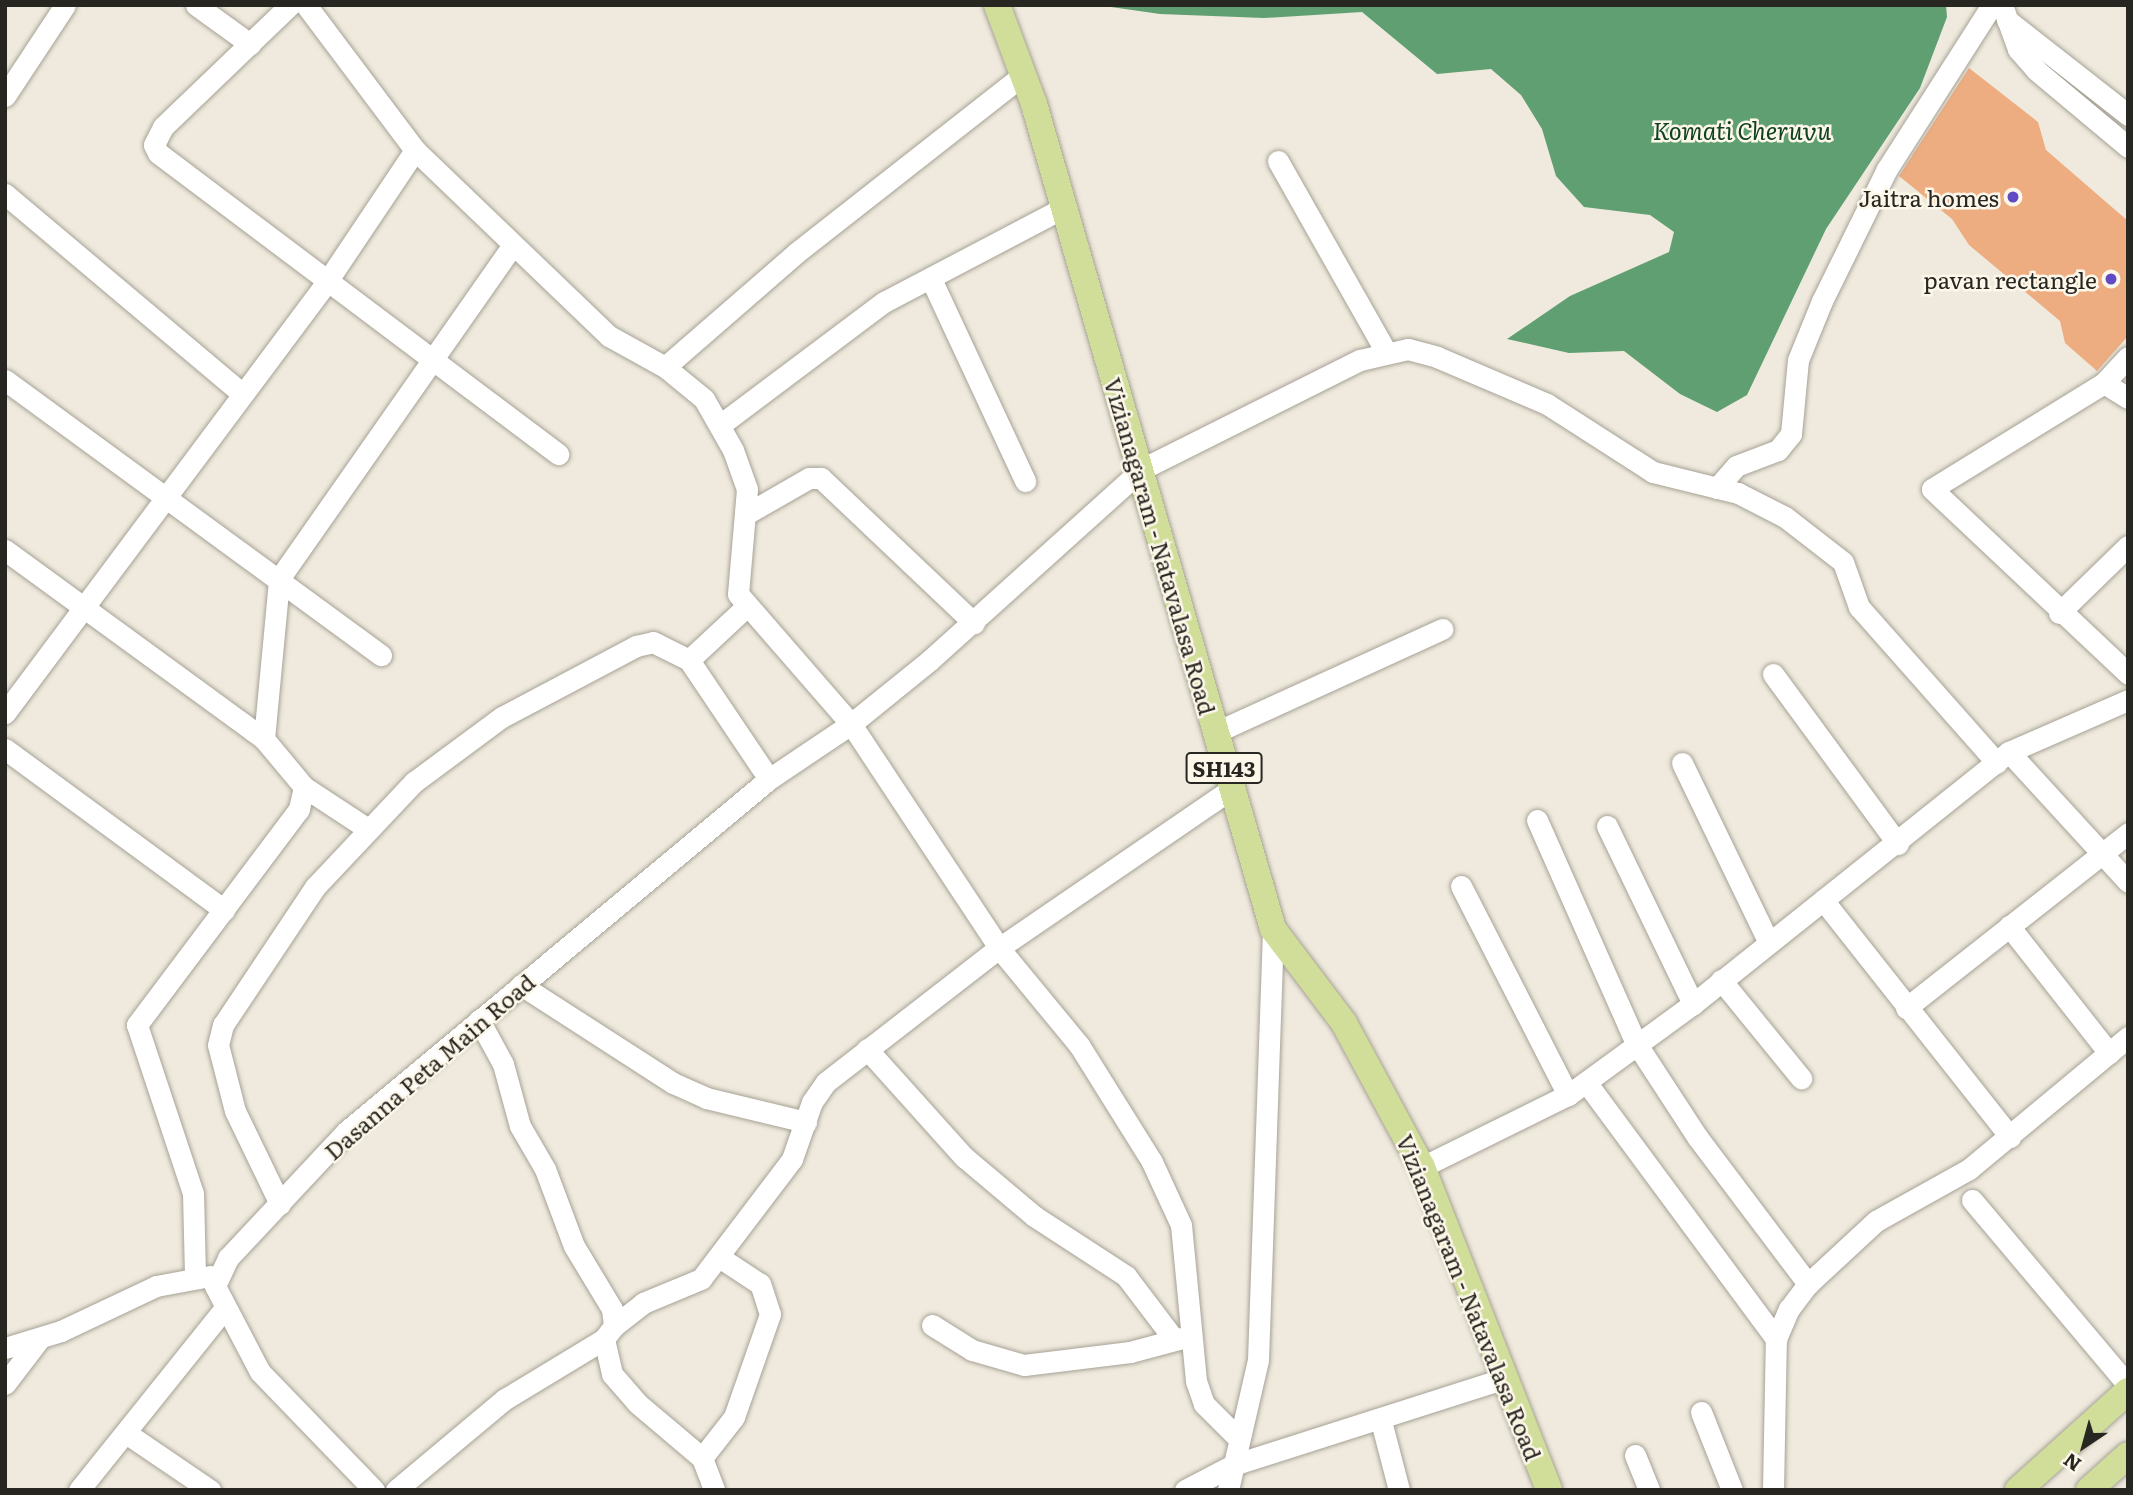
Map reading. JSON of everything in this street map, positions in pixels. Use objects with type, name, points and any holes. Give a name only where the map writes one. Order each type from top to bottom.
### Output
[{"type":"main road","name":"Vizianagaram - Natavalasa Road","points":[[997,5],[1023,75],[1061,209],[1142,469],[1230,790],[1273,929],[1344,1023],[1422,1167],[1549,1490]]},
{"type":"main road","points":[[2018,1490],[2128,1391]]},
{"type":"main road","points":[[2089,1490],[2128,1455]]},
{"type":"street","points":[[5,96],[65,5]]},
{"type":"street","points":[[196,5],[250,44]]},
{"type":"street","points":[[290,5],[163,127],[154,145],[166,161],[558,454]]},
{"type":"street","points":[[306,5],[415,150],[609,336],[665,367],[696,391],[720,425],[747,489],[748,513],[736,585],[747,606],[851,724],[999,948],[1079,1045],[1173,1201],[1181,1224],[1182,1337],[1204,1404],[1239,1439]]},
{"type":"street","points":[[2000,10],[2128,115]]},
{"type":"street","points":[[2000,10],[2018,49],[2036,70],[2128,147]]},
{"type":"street","points":[[1717,488],[1736,466],[1778,450],[1791,434],[1798,360],[1822,301],[1887,169],[2000,10]]},
{"type":"street","points":[[665,367],[796,253],[1023,75]]},
{"type":"street","points":[[5,713],[88,608],[241,393],[326,283],[415,150]]},
{"type":"street","points":[[1278,161],[1386,352],[1408,349],[1437,357],[1546,404],[1653,472],[1717,488],[1765,506],[1838,557],[1859,607],[2003,758],[2102,852],[2128,882]]},
{"type":"street","points":[[5,194],[241,393]]},
{"type":"street","points":[[720,425],[884,302],[1061,209]]},
{"type":"street","points":[[264,739],[279,579],[513,245]]},
{"type":"street","points":[[931,279],[1025,481]]},
{"type":"street","name":"Dasanna Peta Main Road","points":[[218,1276],[347,1131],[769,779],[851,724],[974,624],[1142,469],[1386,352]]},
{"type":"street","points":[[2128,357],[2104,383],[1932,489],[2059,613],[2128,674]]},
{"type":"street","points":[[5,380],[381,655]]},
{"type":"street","points":[[2104,383],[2128,398]]},
{"type":"street","points":[[748,513],[809,478],[821,478],[974,624]]},
{"type":"street","points":[[2059,613],[2128,546]]},
{"type":"street","points":[[5,550],[264,739],[304,787],[368,829]]},
{"type":"street","points":[[689,660],[747,606]]},
{"type":"street","points":[[1214,733],[1441,629]]},
{"type":"street","points":[[280,1204],[235,1111],[218,1045],[223,1025],[315,887],[414,782],[481,729],[636,646],[659,643],[689,660],[769,779]]},
{"type":"street","points":[[1773,674],[1899,844]]},
{"type":"street","points":[[1422,1167],[1568,1096],[1636,1043],[1693,1004],[1768,941],[1899,844],[2003,758],[2128,701]]},
{"type":"street","points":[[5,749],[224,910]]},
{"type":"street","points":[[1682,764],[1768,941]]},
{"type":"street","points":[[195,1277],[193,1193],[137,1025],[299,809],[304,787]]},
{"type":"street","points":[[396,1490],[505,1399],[609,1333],[643,1303],[694,1285],[719,1257],[792,1159],[818,1091],[867,1049],[999,948],[1230,790]]},
{"type":"street","points":[[1537,820],[1636,1043],[1698,1138],[1808,1284]]},
{"type":"street","points":[[1607,826],[1693,1004]]},
{"type":"street","points":[[1906,1007],[2128,833]]},
{"type":"street","points":[[1461,886],[1568,1096]]},
{"type":"street","points":[[1823,900],[2010,1137]]},
{"type":"street","points":[[2008,926],[2109,1053]]},
{"type":"street","points":[[1228,1490],[1258,1360],[1273,929]]},
{"type":"street","points":[[1721,980],[1801,1078]]},
{"type":"street","points":[[521,985],[673,1083],[706,1098],[806,1122]]},
{"type":"street","points":[[478,1020],[503,1064],[520,1126],[545,1169],[574,1246],[608,1300],[612,1374],[622,1388],[702,1458],[714,1490]]},
{"type":"street","points":[[1773,1490],[1776,1339],[1789,1310],[1808,1284],[1876,1221],[1969,1169],[2128,1037]]},
{"type":"street","points":[[867,1049],[964,1157],[1034,1216],[1126,1276],[1182,1337]]},
{"type":"street","points":[[1586,1082],[1776,1339]]},
{"type":"street","points":[[1972,1200],[2128,1385]]},
{"type":"street","points":[[702,1458],[734,1417],[770,1314],[760,1284],[719,1257]]},
{"type":"street","points":[[5,1349],[40,1338],[156,1286],[195,1277],[218,1276],[215,1286],[223,1310],[260,1372],[374,1490]]},
{"type":"street","points":[[79,1490],[223,1310]]},
{"type":"street","points":[[932,1325],[971,1350],[1024,1365],[1130,1352],[1182,1337]]},
{"type":"street","points":[[5,1384],[40,1338]]},
{"type":"street","points":[[1185,1490],[1233,1465],[1381,1421],[1505,1378]]},
{"type":"street","points":[[1701,1412],[1732,1490]]},
{"type":"street","points":[[1381,1421],[1399,1490]]},
{"type":"street","points":[[126,1433],[210,1490]]},
{"type":"street","points":[[1635,1455],[1649,1490]]},
{"type":"water","name":"Komati Cheruvu","points":[[1097,5],[1946,5],[1947,17],[1920,88],[1826,229],[1747,395],[1717,412],[1680,394],[1624,351],[1569,353],[1507,339],[1570,296],[1669,252],[1674,232],[1650,215],[1584,207],[1556,176],[1542,129],[1521,95],[1491,69],[1437,74],[1362,12],[1264,18],[1160,14]]},
{"type":"building","name":"Jaitra homes","points":[[1969,68],[2038,122],[2046,150],[2128,221],[2128,336],[2097,371],[2065,343],[2060,321],[1969,245],[1952,219],[1899,176]]},
{"type":"place","name":"Jaitra homes","points":[[2013,197]]},
{"type":"place","name":"pavan rectangle","points":[[2111,279]]}]
